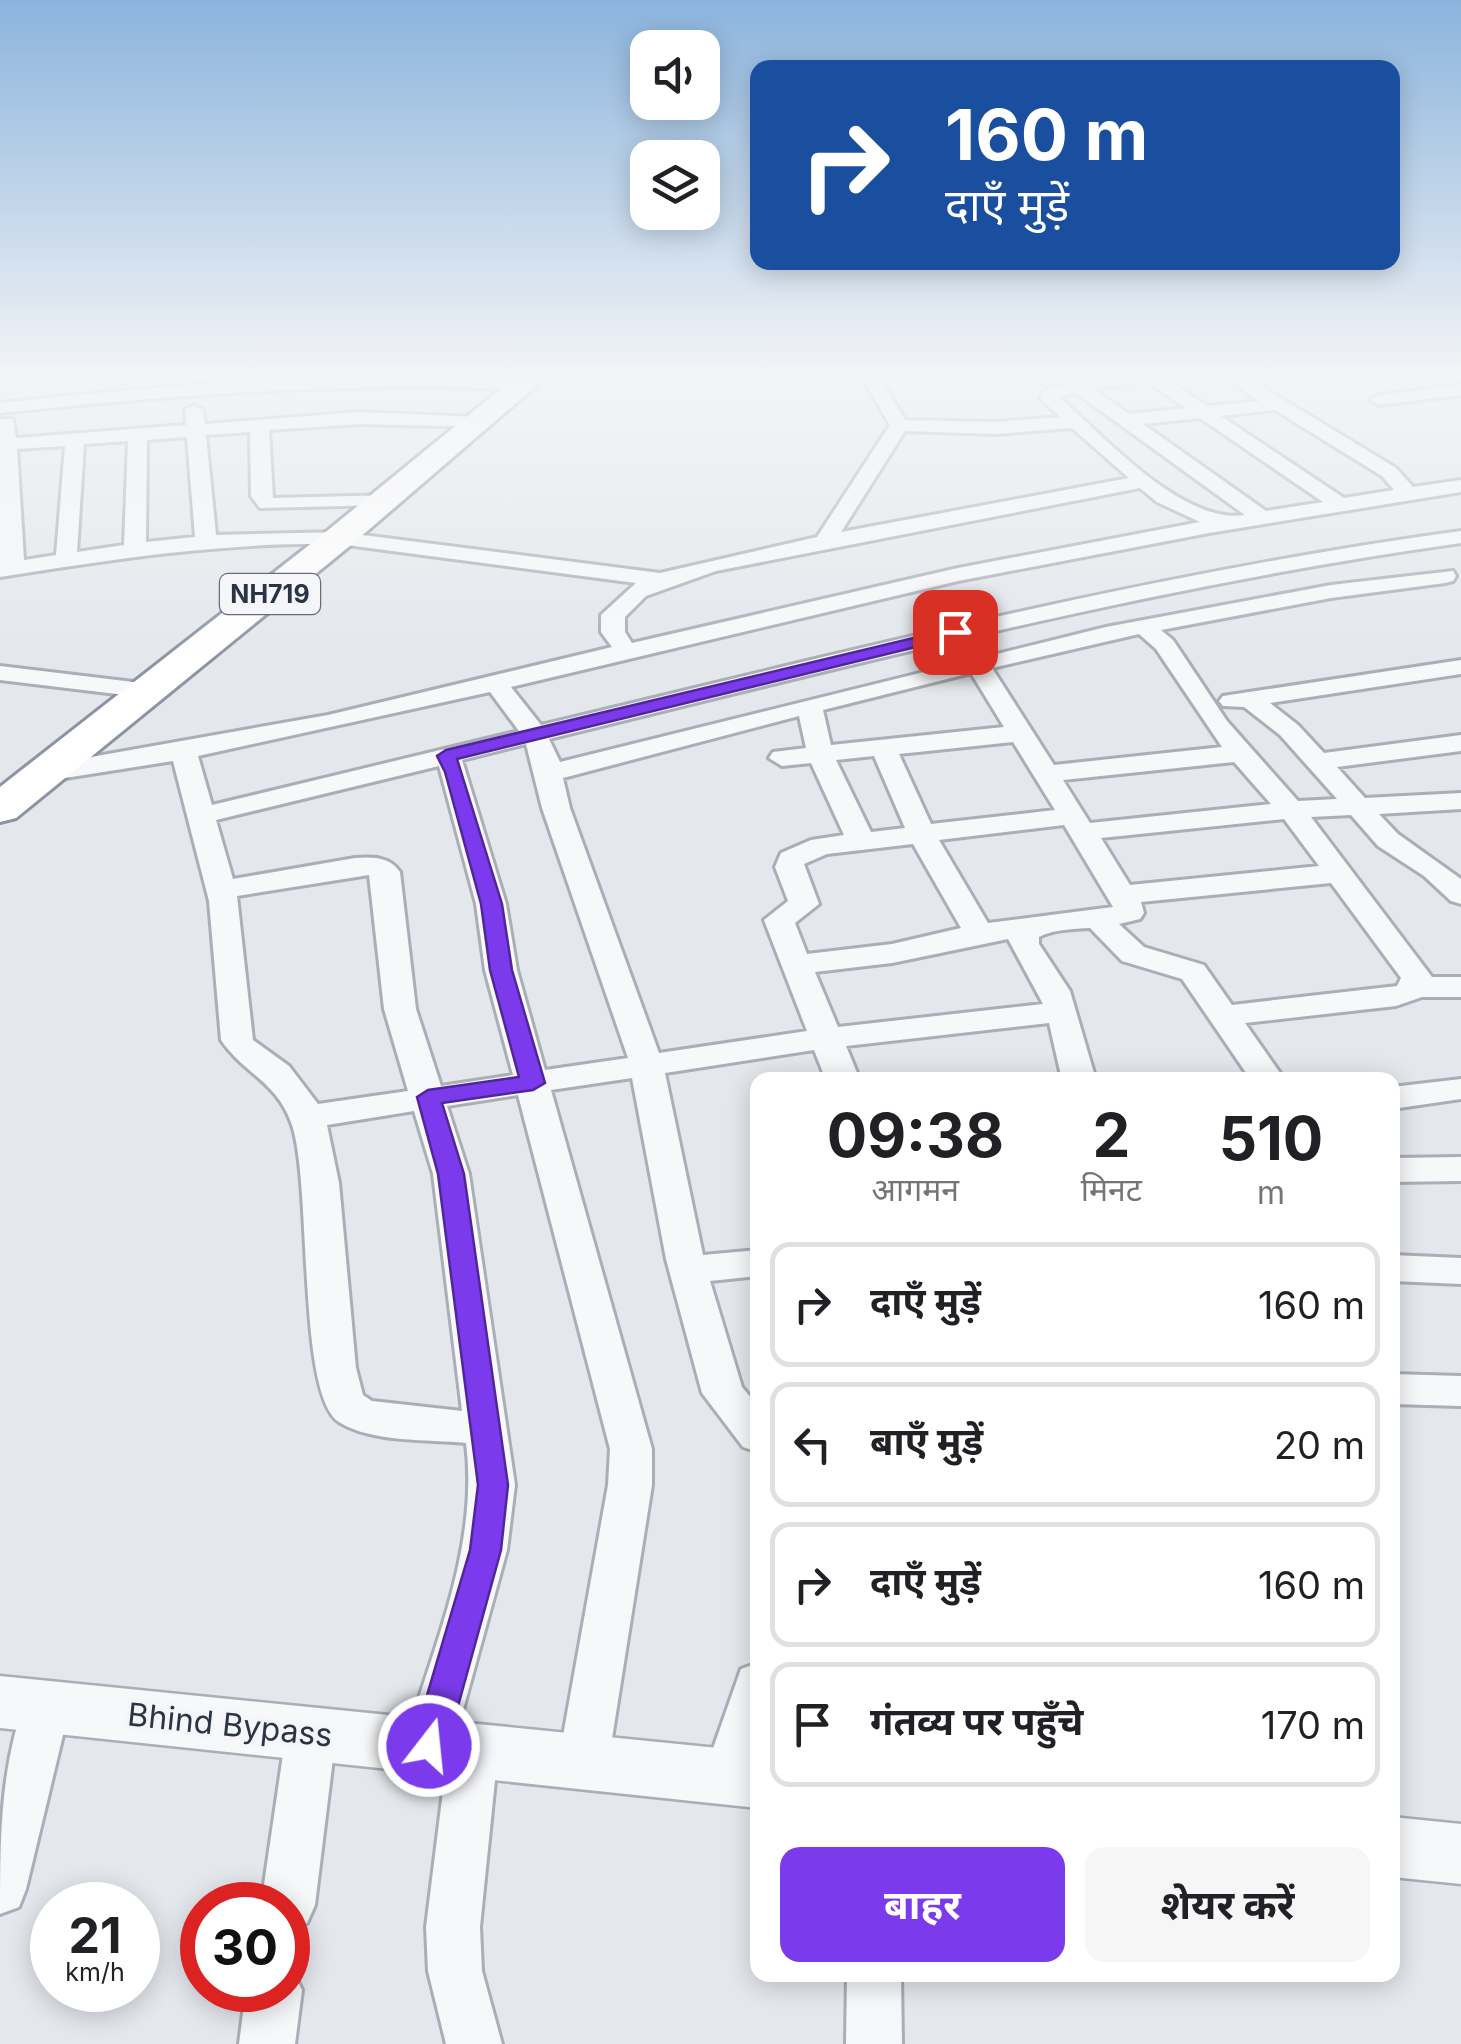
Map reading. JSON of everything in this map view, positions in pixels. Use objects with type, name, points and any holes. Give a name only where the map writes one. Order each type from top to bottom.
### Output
[{"type":"highway","name":"NH719","points":[[0,809],[421,469]]},
{"type":"street","points":[[5,469],[7,569],[135,549],[262,536],[339,538],[660,580]]},
{"type":"street","points":[[66,560],[73,469]]},
{"type":"street","points":[[135,549],[137,469]]},
{"type":"street","points":[[201,469],[206,540]]},
{"type":"street","points":[[260,469],[261,496],[267,504],[386,498]]},
{"type":"street","points":[[824,541],[864,469]]},
{"type":"street","points":[[1129,469],[1194,514],[1229,524]]},
{"type":"street","points":[[1195,469],[1262,518]]},
{"type":"street","points":[[1289,469],[1341,505],[1461,537]]},
{"type":"street","points":[[1386,469],[1408,494]]},
{"type":"street","points":[[627,652],[613,632],[613,615],[638,591],[660,580],[824,541],[1143,481]]},
{"type":"street","points":[[200,816],[533,732],[1135,592],[1391,521],[1408,494],[1461,486]]},
{"type":"street","points":[[46,773],[184,753],[497,685],[820,604],[1072,551],[1341,505]]},
{"type":"street","points":[[1391,521],[1453,585]]},
{"type":"street","points":[[1072,551],[1176,620]]},
{"type":"street","points":[[548,773],[978,665],[1176,620],[1315,594],[1453,585]]},
{"type":"street","points":[[1144,627],[1165,645],[1204,707],[1291,810],[1412,968],[1418,978],[1414,987]]},
{"type":"street","points":[[796,965],[904,952],[978,931],[1028,930],[1128,913],[1121,895],[978,665]]},
{"type":"street","points":[[1204,707],[1461,666]]},
{"type":"street","points":[[0,673],[150,690]]},
{"type":"street","points":[[497,685],[533,732],[548,773],[556,808],[647,1066],[688,1270],[723,1392],[750,1426]]},
{"type":"street","points":[[1248,698],[1289,730],[1396,847],[1434,870],[1461,896]]},
{"type":"street","points":[[810,707],[820,754],[861,840]]},
{"type":"street","points":[[782,758],[1021,733]]},
{"type":"street","points":[[1317,762],[1461,743]]},
{"type":"street","points":[[883,747],[921,833],[978,931]]},
{"type":"street","points":[[184,753],[221,890],[237,1040],[244,1052],[288,1085],[314,1138],[322,1186],[332,1342],[338,1386],[345,1403],[358,1414],[372,1417],[486,1429]]},
{"type":"street","points":[[1044,774],[1241,754]]},
{"type":"street","points":[[446,756],[455,772],[491,904],[501,970],[632,1449],[630,1485],[584,1764]]},
{"type":"street","points":[[841,1072],[779,920],[804,904],[789,867],[791,858],[821,846],[921,833],[1461,801]]},
{"type":"street","points":[[221,890],[356,866],[375,866],[384,872],[400,1009],[451,1174],[493,1485],[451,1748],[455,1972],[474,2044]]},
{"type":"street","points":[[1121,895],[1340,873]]},
{"type":"street","points":[[1099,919],[1126,953],[1193,972]]},
{"type":"street","points":[[1028,930],[1024,945],[1044,968],[1077,1072]]},
{"type":"street","points":[[1164,940],[1193,972],[1262,1072]]},
{"type":"street","points":[[1224,1016],[1396,996],[1414,987],[1461,987]]},
{"type":"street","points":[[306,1117],[826,1038],[1060,1012]]},
{"type":"street","points":[[1400,1097],[1461,1089]]},
{"type":"street","points":[[1400,1170],[1461,1169]]},
{"type":"street","points":[[688,1270],[750,1264]]},
{"type":"street","points":[[1400,1268],[1461,1271]]},
{"type":"street","points":[[1400,1389],[1461,1391]]},
{"type":"street","points":[[0,1889],[23,1704]]},
{"type":"street","name":"Bhind Bypass","points":[[23,1704],[743,1779]]},
{"type":"street","points":[[291,1882],[312,1734]]},
{"type":"street","points":[[743,1779],[750,1735]]},
{"type":"street","points":[[1400,1849],[1459,1863]]},
{"type":"street","points":[[874,1982],[874,2044]]},
{"type":"street","points":[[267,2044],[271,2012]]},
{"type":"route","points":[[429,1746],[485,1550],[493,1485],[451,1174],[428,1097],[533,1083],[501,970],[491,904],[455,772],[446,756],[955,632]]}]
